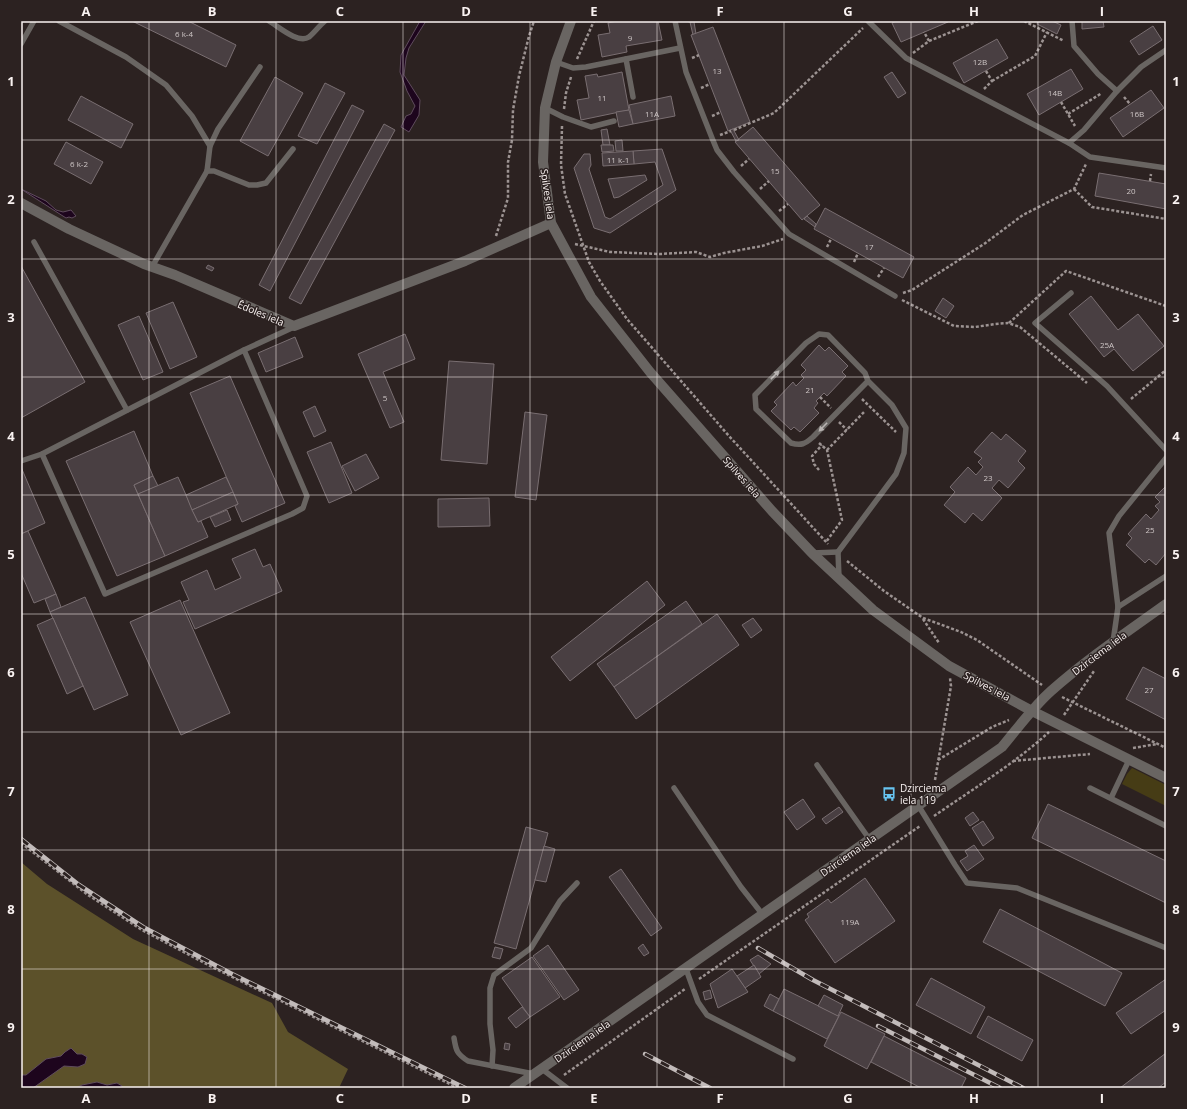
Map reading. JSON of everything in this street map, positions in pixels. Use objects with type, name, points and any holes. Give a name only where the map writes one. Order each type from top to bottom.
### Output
[{"type":"street","name":"Spilves iela","points":[[570,21],[556,62],[545,108],[543,162],[551,223],[591,298],[650,372],[772,511],[812,553],[873,610],[949,666],[1032,711],[1166,778]]},
{"type":"street","name":"Ēdoles iela","points":[[21,202],[69,229],[152,267],[176,275],[294,326],[465,261],[551,223]]},
{"type":"street","name":"Dzirciema iela","points":[[514,1088],[1002,747],[1051,691],[1080,667],[1166,604]]},
{"type":"lane","points":[[21,44],[34,21]]},
{"type":"lane","points":[[59,21],[126,57],[166,85],[192,116],[210,146]]},
{"type":"lane","points":[[269,21],[296,38],[302,40],[308,38],[325,21]]},
{"type":"lane","points":[[674,21],[686,72],[717,150],[789,234],[895,296]]},
{"type":"lane","points":[[1072,21],[1074,46],[1098,74],[1115,89]]},
{"type":"lane","points":[[868,22],[906,58],[1069,143],[1090,156],[1166,168]]},
{"type":"lane","points":[[556,62],[573,68],[680,48]]},
{"type":"lane","points":[[1069,143],[1079,134],[1115,89],[1141,67],[1166,50]]},
{"type":"lane","points":[[626,59],[633,97]]},
{"type":"lane","points":[[152,267],[207,171],[210,146],[218,129],[260,67]]},
{"type":"lane","points":[[545,108],[563,117],[592,127],[614,121]]},
{"type":"lane","points":[[207,171],[214,171],[248,184],[257,185],[266,183],[293,149]]},
{"type":"lane","points":[[34,242],[127,410]]},
{"type":"lane","points":[[1071,293],[1035,323],[1107,386],[1166,450]]},
{"type":"lane","points":[[21,461],[42,454],[244,350],[294,326]]},
{"type":"lane","points":[[839,578],[838,552],[896,474],[904,453],[906,428],[892,405],[868,381],[865,373],[828,335],[819,334],[806,343],[755,395],[756,409],[791,443],[798,446],[807,442],[813,437],[868,381]]},
{"type":"lane","points":[[42,454],[105,594],[292,514],[303,508],[307,496],[244,350]]},
{"type":"lane","points":[[1113,643],[1118,607],[1110,533],[1119,516],[1166,458]]},
{"type":"lane","points":[[812,553],[838,552]]},
{"type":"lane","points":[[1118,607],[1166,576]]},
{"type":"lane","points":[[1111,798],[1129,760]]},
{"type":"lane","points":[[817,765],[870,840]]},
{"type":"lane","points":[[674,788],[741,887],[762,915]]},
{"type":"lane","points":[[1090,788],[1166,826]]},
{"type":"lane","points":[[918,805],[967,883],[1017,888],[1166,948]]},
{"type":"lane","points":[[492,1066],[493,1050],[490,1024],[490,988],[494,975],[531,948],[560,901],[577,883]]},
{"type":"lane","points":[[686,969],[698,1002],[707,1015],[793,1059]]},
{"type":"lane","points":[[454,1038],[456,1050],[468,1061],[492,1066],[538,1071],[556,1080],[567,1088]]},
{"type":"path","points":[[491,250],[508,198],[508,162],[512,140],[513,110],[519,76],[534,21]]},
{"type":"path","points":[[594,21],[573,68],[566,93],[563,117],[561,165],[564,187],[573,219],[589,262],[600,281],[627,320],[729,436],[826,542],[877,587],[923,618],[961,632],[977,640],[1051,691],[1166,748]]},
{"type":"path","points":[[906,58],[928,42],[978,21]]},
{"type":"path","points":[[1024,21],[1074,46]]},
{"type":"path","points":[[734,130],[774,113],[868,22]]},
{"type":"path","points":[[924,32],[928,42]]},
{"type":"path","points":[[977,96],[992,81],[1034,56],[1047,32]]},
{"type":"path","points":[[986,71],[992,81]]},
{"type":"path","points":[[1068,114],[1115,89]]},
{"type":"path","points":[[1061,102],[1079,134]]},
{"type":"path","points":[[895,296],[912,290],[984,244],[1023,215],[1074,189],[1090,156]]},
{"type":"path","points":[[1074,189],[1092,207],[1166,219]]},
{"type":"path","points":[[562,243],[582,245],[610,252],[660,254],[696,252],[710,257],[762,246],[784,239]]},
{"type":"path","points":[[1008,323],[1066,271],[1166,306]]},
{"type":"path","points":[[895,296],[954,326],[975,327],[1008,323],[1020,327]]},
{"type":"path","points":[[1124,404],[1166,370]]},
{"type":"path","points":[[856,394],[906,440]]},
{"type":"path","points":[[820,397],[836,412]]},
{"type":"path","points":[[827,450],[864,412]]},
{"type":"path","points":[[813,437],[827,450],[842,520],[826,542]]},
{"type":"path","points":[[819,470],[814,464],[812,456],[822,445]]},
{"type":"path","points":[[923,618],[946,654],[951,686],[932,796]]},
{"type":"path","points":[[556,1080],[928,821],[1037,743],[1058,724],[1096,668]]},
{"type":"path","points":[[938,760],[992,727],[1012,719]]},
{"type":"path","points":[[1111,751],[1158,744]]},
{"type":"path","points":[[1013,761],[1091,753]]},
{"type":"path","points":[[21,843],[88,895],[142,930],[214,968],[458,1088]]},
{"type":"shaded area","points":[[420,21],[426,21],[409,48],[404,75],[420,100],[419,115],[409,132],[401,127],[406,116],[411,114],[415,106],[407,91],[400,72],[401,55]]},
{"type":"shaded area","points":[[21,189],[46,201],[56,210],[63,212],[71,210],[76,216],[66,218]]},
{"type":"shaded area","points":[[1132,768],[1166,785],[1166,806],[1122,784]]},
{"type":"shaded area","points":[[21,862],[47,884],[133,939],[272,1003],[288,1032],[348,1069],[339,1088],[21,1088]]},
{"type":"shaded area","points":[[71,1048],[77,1054],[82,1054],[87,1057],[85,1064],[78,1067],[64,1066],[33,1088],[21,1088],[21,1075],[26,1075],[46,1059],[61,1056]]},
{"type":"shaded area","points":[[97,1082],[107,1085],[117,1083],[122,1086],[122,1088],[76,1088],[82,1085]]},
{"type":"building","points":[[132,21],[188,21],[236,45],[226,67]]},
{"type":"building","points":[[617,21],[658,21],[662,40],[626,46],[627,52],[602,57],[598,35],[610,33],[608,23]]},
{"type":"building","points":[[713,21],[713,22],[689,22]]},
{"type":"building","points":[[896,21],[948,22],[901,42],[892,23]]},
{"type":"building","points":[[1038,21],[1052,21],[1061,25],[1057,34],[1037,24]]},
{"type":"building","points":[[1082,21],[1103,21],[1104,27],[1082,29]]},
{"type":"building","points":[[690,22],[694,22],[696,34],[693,35]]},
{"type":"building","points":[[1153,26],[1162,40],[1139,55],[1130,41]]},
{"type":"building","points":[[713,27],[750,122],[728,131],[691,35]]},
{"type":"building","points":[[997,39],[1008,58],[964,83],[953,63]]},
{"type":"building","points":[[1071,69],[1083,89],[1039,115],[1027,94]]},
{"type":"building","points":[[622,72],[629,110],[581,120],[577,100],[589,98],[585,76],[597,74],[598,77]]},
{"type":"building","points":[[892,72],[906,93],[898,98],[884,77]]},
{"type":"building","points":[[275,77],[303,93],[268,156],[240,141]]},
{"type":"building","points":[[325,83],[345,93],[317,144],[298,136]]},
{"type":"building","points":[[1151,90],[1164,108],[1123,137],[1110,118]]},
{"type":"building","points":[[81,96],[133,124],[121,148],[68,120]]},
{"type":"building","points":[[671,96],[675,116],[633,124],[629,105]]},
{"type":"building","points":[[352,105],[364,111],[270,291],[259,285]]},
{"type":"building","points":[[629,110],[633,124],[619,127],[616,112]]},
{"type":"building","points":[[384,124],[395,130],[301,304],[289,298]]},
{"type":"building","points":[[753,127],[820,205],[802,220],[735,142]]},
{"type":"building","points":[[607,129],[610,145],[603,145],[601,130]]},
{"type":"building","points":[[733,129],[739,140],[736,141],[730,130]]},
{"type":"building","points":[[622,140],[623,151],[616,151],[615,141]]},
{"type":"building","points":[[66,142],[103,162],[91,184],[54,164]]},
{"type":"building","points":[[601,145],[613,145],[614,151],[602,152]]},
{"type":"building","points":[[662,149],[676,190],[610,233],[594,228],[574,168],[584,154],[590,154],[591,165],[589,169],[605,217],[610,219],[663,185],[655,162],[634,164],[633,151]]},
{"type":"building","points":[[633,151],[634,164],[603,166],[602,153]]},
{"type":"building","points":[[1099,173],[1166,184],[1166,209],[1095,196]]},
{"type":"building","points":[[645,175],[647,180],[619,197],[614,198],[608,179]]},
{"type":"building","points":[[825,208],[914,257],[903,278],[814,229]]},
{"type":"building","points":[[807,216],[816,224],[815,227],[804,219]]},
{"type":"building","points":[[208,265],[214,268],[212,271],[206,268]]},
{"type":"building","points":[[21,266],[85,382],[21,418]]},
{"type":"building","points":[[1091,296],[1118,330],[1138,314],[1164,346],[1133,371],[1114,349],[1104,357],[1069,314]]},
{"type":"building","points":[[943,298],[954,306],[946,318],[935,311]]},
{"type":"building","points":[[173,302],[197,357],[170,369],[146,313]]},
{"type":"building","points":[[139,316],[163,372],[143,380],[118,325]]},
{"type":"building","points":[[405,334],[415,359],[383,372],[404,422],[390,428],[358,354]]},
{"type":"building","points":[[295,337],[303,357],[266,372],[258,353]]},
{"type":"building","points":[[819,345],[825,351],[829,347],[848,366],[842,372],[846,376],[827,396],[824,393],[816,401],[818,403],[814,408],[819,413],[800,432],[794,427],[791,430],[771,411],[777,405],[774,402],[793,382],[796,386],[804,378],[801,375],[806,370],[801,365]]},
{"type":"building","points":[[449,361],[494,364],[487,464],[441,460]]},
{"type":"building","points":[[230,376],[285,503],[242,522],[235,506],[238,504],[190,393]]},
{"type":"building","points":[[315,406],[326,431],[314,437],[303,412]]},
{"type":"building","points":[[525,412],[547,415],[536,500],[515,497]]},
{"type":"building","points":[[134,431],[153,476],[134,485],[165,556],[117,576],[66,461]]},
{"type":"building","points":[[992,432],[1001,440],[1006,434],[1026,451],[1018,461],[1025,468],[1008,488],[999,480],[992,488],[1002,498],[982,521],[973,513],[965,523],[944,505],[955,492],[950,487],[968,467],[976,475],[983,467],[978,462],[982,458],[974,452]]},
{"type":"building","points":[[331,442],[352,493],[329,503],[307,452]]},
{"type":"building","points":[[366,454],[379,478],[355,491],[342,466]]},
{"type":"building","points":[[21,467],[45,523],[21,534]]},
{"type":"building","points":[[153,476],[158,486],[138,494],[134,485]]},
{"type":"building","points":[[178,477],[198,522],[201,521],[208,537],[165,556],[138,494]]},
{"type":"building","points":[[226,477],[233,492],[192,510],[186,495]]},
{"type":"building","points":[[1166,486],[1166,553],[1156,565],[1149,559],[1145,563],[1126,545],[1132,538],[1128,534],[1146,514],[1151,519],[1159,510],[1155,506],[1160,502],[1155,497]]},
{"type":"building","points":[[233,492],[238,504],[198,522],[192,510]]},
{"type":"building","points":[[489,498],[490,526],[438,527],[438,499]]},
{"type":"building","points":[[227,510],[231,520],[215,527],[210,517]]},
{"type":"building","points":[[28,531],[56,594],[34,603],[21,573],[21,534]]},
{"type":"building","points":[[255,549],[263,567],[270,564],[282,591],[195,629],[183,602],[189,600],[181,582],[207,570],[215,590],[241,578],[232,559]]},
{"type":"building","points":[[647,581],[665,605],[570,681],[551,657]]},
{"type":"building","points":[[56,594],[61,607],[50,612],[45,599]]},
{"type":"building","points":[[85,597],[128,695],[94,710],[50,612]]},
{"type":"building","points":[[180,600],[230,713],[181,735],[130,622]]},
{"type":"building","points":[[686,601],[702,624],[614,687],[597,664]]},
{"type":"building","points":[[717,614],[739,645],[636,719],[614,687]]},
{"type":"building","points":[[53,618],[83,686],[67,694],[37,625]]},
{"type":"building","points":[[753,618],[762,630],[751,638],[742,625]]},
{"type":"building","points":[[1143,667],[1166,679],[1166,720],[1126,699]]},
{"type":"building","points":[[803,799],[815,817],[797,830],[784,812]]},
{"type":"building","points":[[1048,804],[1166,861],[1166,903],[1032,838]]},
{"type":"building","points":[[839,807],[843,812],[826,824],[822,819]]},
{"type":"building","points":[[973,812],[979,820],[970,826],[965,818]]},
{"type":"building","points":[[983,821],[994,838],[983,846],[972,828]]},
{"type":"building","points":[[526,827],[548,833],[516,949],[494,943]]},
{"type":"building","points":[[974,845],[984,859],[967,871],[960,861],[968,856],[965,851]]},
{"type":"building","points":[[544,846],[555,849],[546,882],[535,880]]},
{"type":"building","points":[[621,869],[662,928],[651,936],[609,877]]},
{"type":"building","points":[[865,878],[895,921],[835,963],[805,920],[809,917],[807,914],[828,899],[831,903]]},
{"type":"building","points":[[1000,909],[1122,973],[1105,1006],[983,942]]},
{"type":"building","points":[[643,944],[649,953],[644,956],[638,948]]},
{"type":"building","points":[[548,945],[579,990],[564,1000],[533,956]]},
{"type":"building","points":[[495,947],[503,949],[500,959],[492,957]]},
{"type":"building","points":[[758,955],[771,964],[759,974],[750,960]]},
{"type":"building","points":[[532,957],[560,997],[530,1017],[502,978]]},
{"type":"building","points":[[754,965],[761,977],[745,988],[737,976]]},
{"type":"building","points":[[732,969],[748,992],[718,1008],[710,984]]},
{"type":"building","points":[[931,978],[985,1007],[971,1034],[916,1005]]},
{"type":"building","points":[[1166,979],[1166,1010],[1131,1034],[1116,1013]]},
{"type":"building","points":[[784,989],[839,1016],[827,1039],[773,1011]]},
{"type":"building","points":[[710,990],[712,998],[705,1000],[703,992]]},
{"type":"building","points":[[770,994],[779,999],[773,1011],[764,1006]]},
{"type":"building","points":[[824,995],[843,1005],[838,1016],[818,1006]]},
{"type":"building","points":[[522,1007],[530,1017],[516,1028],[508,1018]]},
{"type":"building","points":[[841,1012],[885,1034],[867,1069],[824,1046]]},
{"type":"building","points":[[988,1016],[1033,1040],[1022,1061],[977,1037]]},
{"type":"building","points":[[884,1036],[966,1078],[961,1088],[921,1088],[871,1062]]},
{"type":"building","points":[[505,1043],[510,1044],[509,1050],[504,1049]]},
{"type":"building","points":[[1166,1053],[1166,1082],[1158,1088],[1120,1088]]},
{"type":"railway","points":[[21,839],[79,885],[143,927],[232,974],[465,1088]]},
{"type":"railway","points":[[758,948],[813,980],[1023,1088]]},
{"type":"railway","points":[[878,1026],[1000,1088]]},
{"type":"railway","points":[[645,1054],[710,1088]]},
{"type":"place","name":"Dzirciema iela 119","points":[[889,794]]}]
